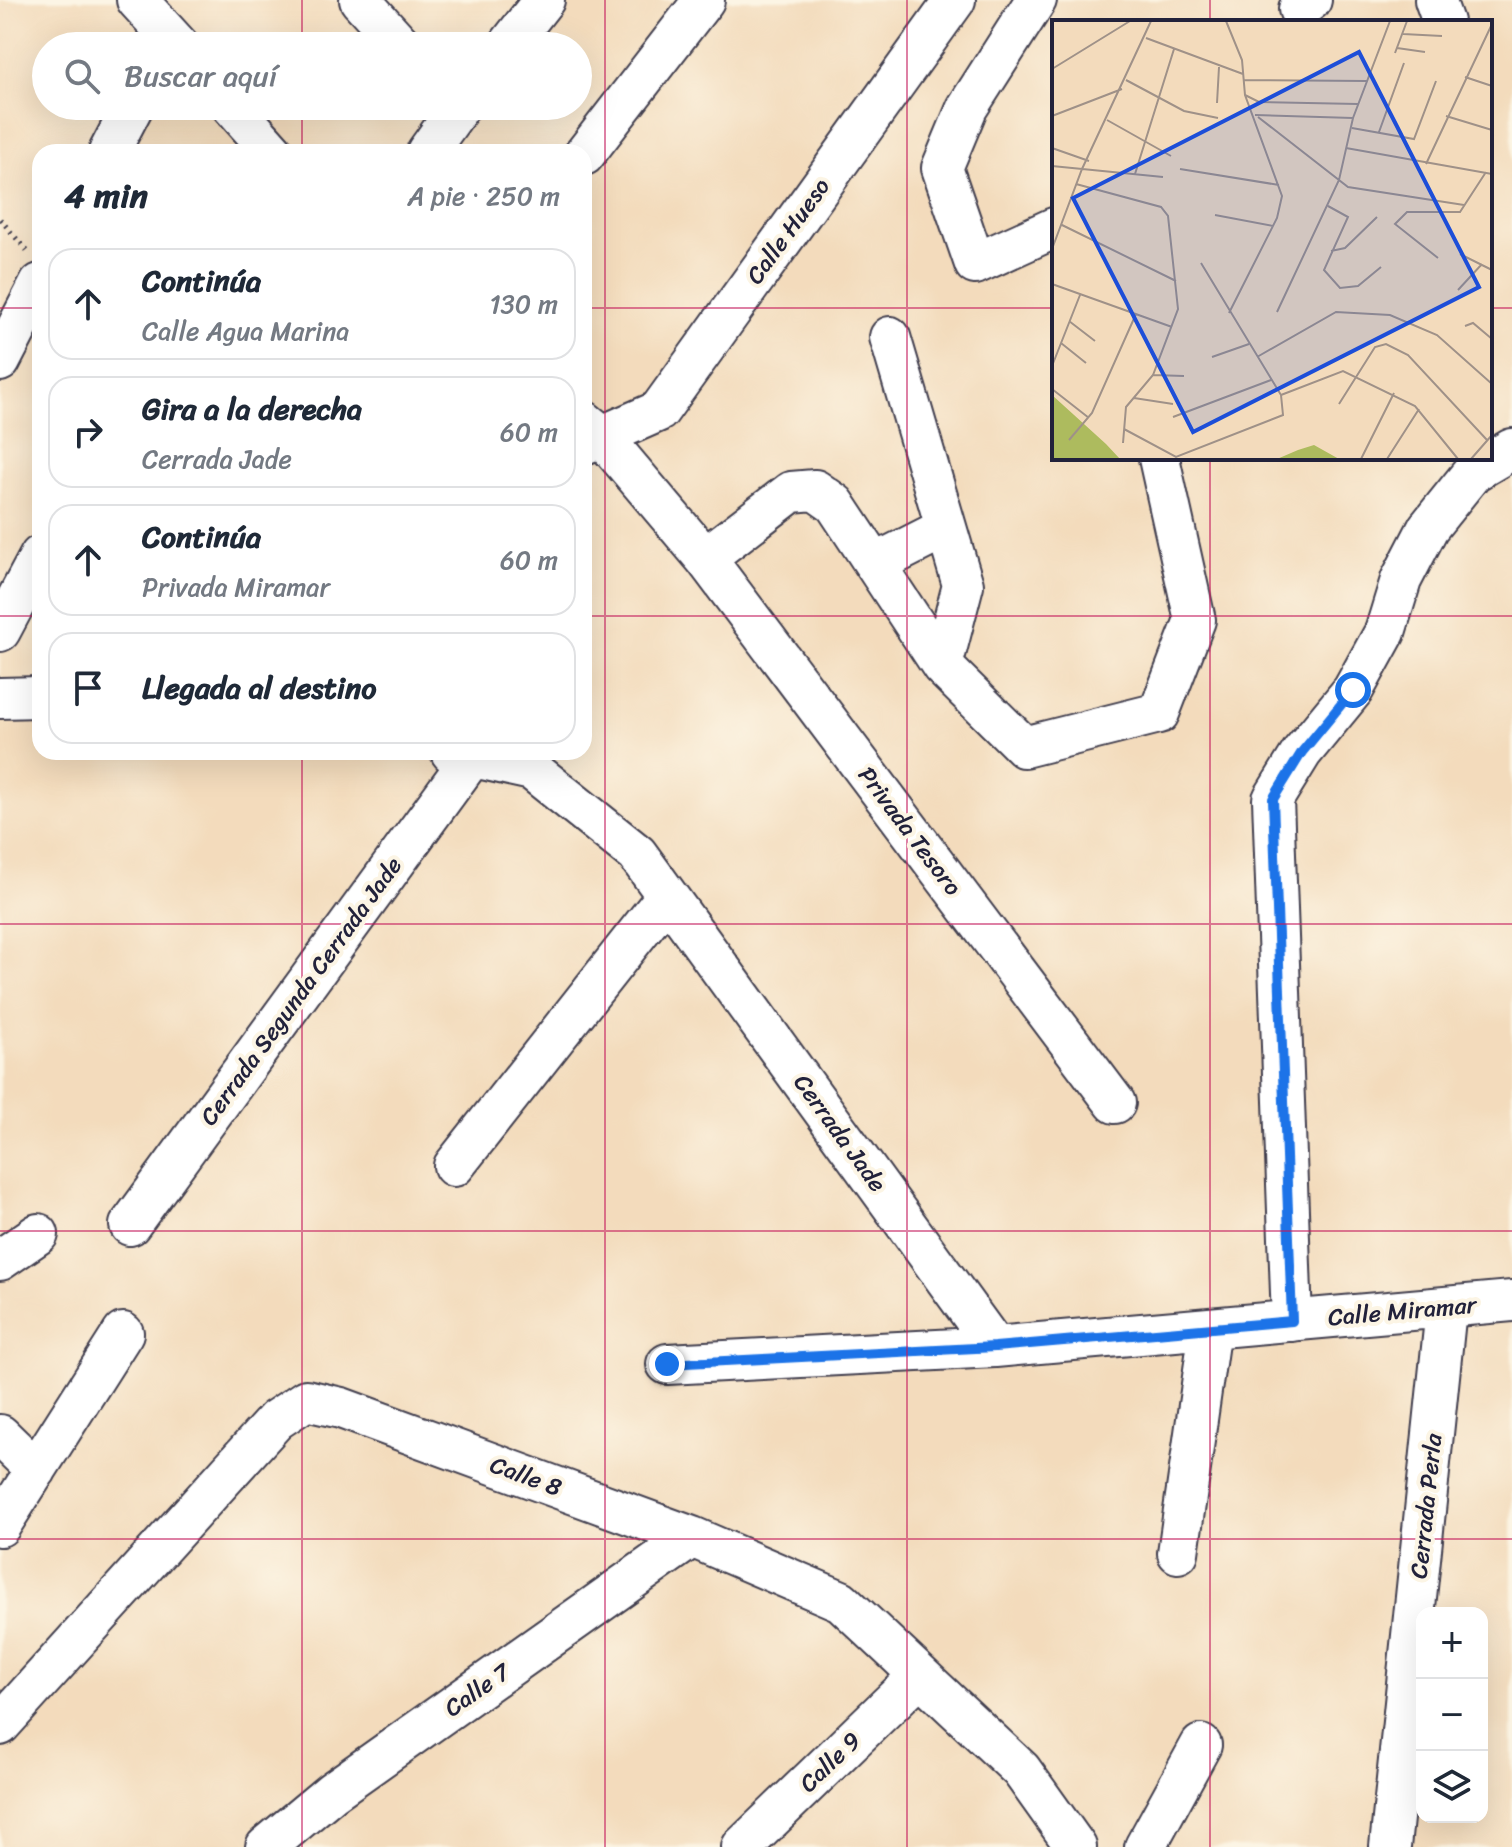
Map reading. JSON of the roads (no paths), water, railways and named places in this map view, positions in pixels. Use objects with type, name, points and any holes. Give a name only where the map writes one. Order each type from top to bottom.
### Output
[{"type":"street","points":[[137,0],[163,32]]},
{"type":"street","points":[[360,0],[389,32]]},
{"type":"street","points":[[519,32],[544,0]]},
{"type":"street","points":[[592,145],[704,0]]},
{"type":"street","name":"Calle Hueso","points":[[592,432],[659,411],[955,0]]},
{"type":"street","points":[[1036,0],[967,108],[942,168],[975,264],[1052,229]]},
{"type":"street","points":[[1435,0],[1442,20]]},
{"type":"street","points":[[113,144],[126,120]]},
{"type":"street","points":[[243,120],[261,144]]},
{"type":"street","points":[[433,144],[449,120]]},
{"type":"street","points":[[0,361],[32,277]]},
{"type":"street","points":[[890,337],[963,585],[942,666]]},
{"type":"street","name":"Privada Tesoro","points":[[592,436],[705,558],[1115,1103]]},
{"type":"street","points":[[667,1364],[995,1347],[1292,1321],[1273,799],[1302,752],[1353,690],[1385,632],[1401,580],[1428,528],[1473,472],[1512,449]]},
{"type":"street","points":[[705,558],[791,492],[815,490],[835,504],[942,666],[1024,747],[1159,713],[1195,620],[1159,460]]},
{"type":"street","points":[[875,564],[946,528]]},
{"type":"street","points":[[0,631],[32,571]]},
{"type":"street","points":[[0,698],[32,697]]},
{"type":"street","name":"Cerrada Segunda Cerrada Jade","points":[[130,1225],[458,760]]},
{"type":"street","name":"Cerrada Jade","points":[[488,760],[532,770],[637,854],[995,1347]]},
{"type":"street","points":[[454,1166],[667,896]]},
{"type":"street","points":[[0,1260],[38,1234]]},
{"type":"street","name":"Calle Miramar","points":[[1292,1321],[1512,1301]]},
{"type":"street","name":"Cerrada Perla","points":[[1390,1847],[1446,1309]]},
{"type":"street","points":[[1178,1553],[1210,1328]]},
{"type":"street","points":[[0,1526],[123,1333]]},
{"type":"street","name":"Calle 8","points":[[0,1725],[276,1420],[306,1400],[341,1408],[692,1537],[841,1601],[1021,1770],[1076,1847]]},
{"type":"street","points":[[0,1435],[36,1470]]},
{"type":"street","name":"Calle 7","points":[[266,1847],[332,1792],[692,1537]]},
{"type":"street","name":"Calle 9","points":[[759,1841],[919,1676]]},
{"type":"street","points":[[1145,1847],[1201,1745]]}]
